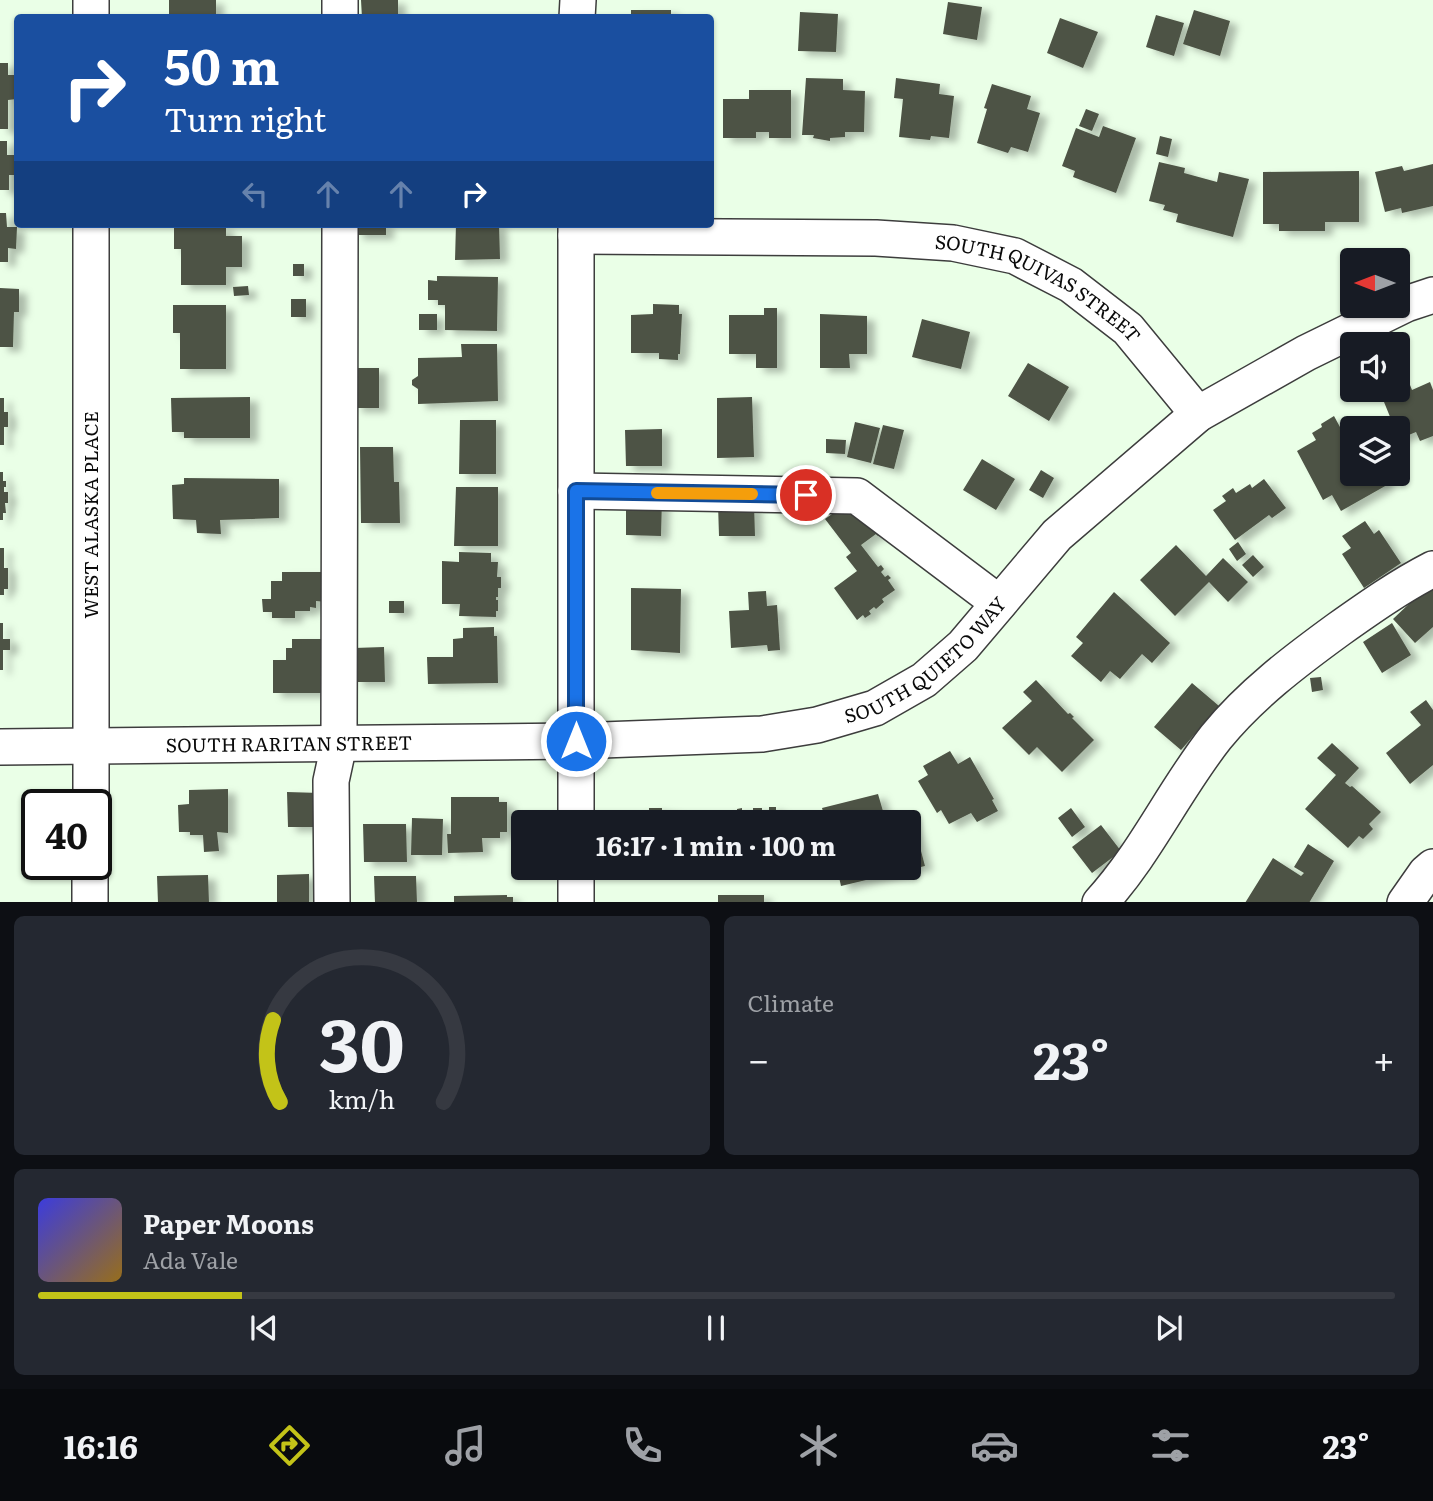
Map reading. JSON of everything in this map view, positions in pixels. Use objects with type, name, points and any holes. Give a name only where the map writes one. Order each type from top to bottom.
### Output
[{"type":"street","name":"WEST ALASKA PLACE","points":[[91,228],[91,789]]},
{"type":"street","points":[[332,902],[331,781],[339,744],[340,228]]},
{"type":"street","points":[[576,230],[576,810]]},
{"type":"street","name":"SOUTH QUIVAS STREET","points":[[576,230],[876,238],[953,243],[1015,256],[1071,285],[1128,329],[1198,414]]},
{"type":"street","points":[[1198,414],[1306,353],[1406,304],[1433,295]]},
{"type":"street","name":"SOUTH QUIETO WAY","points":[[576,741],[762,734],[817,725],[875,708],[924,680],[962,646],[1057,535],[1198,414]]},
{"type":"street","points":[[576,491],[856,496],[999,603]]},
{"type":"street","points":[[1100,902],[1116,885],[1217,735],[1252,699],[1321,642],[1411,580],[1433,569]]},
{"type":"street","name":"SOUTH RARITAN STREET","points":[[0,747],[576,741]]},
{"type":"street","points":[[1405,902],[1433,867]]},
{"type":"street","points":[[90,880],[90,902]]},
{"type":"street","points":[[576,880],[576,902]]},
{"type":"building","points":[[169,0],[216,0],[216,14],[169,14]]},
{"type":"building","points":[[361,0],[398,0],[398,14],[362,14]]},
{"type":"building","points":[[948,2],[982,7],[977,40],[943,34]]},
{"type":"building","points":[[631,10],[671,10],[671,14],[631,14]]},
{"type":"building","points":[[1194,10],[1230,21],[1220,56],[1183,44]]},
{"type":"building","points":[[800,12],[838,14],[836,52],[798,51]]},
{"type":"building","points":[[1156,15],[1184,23],[1174,56],[1146,47]]},
{"type":"building","points":[[1060,18],[1098,32],[1083,68],[1047,53]]},
{"type":"building","points":[[0,63],[8,63],[8,75],[14,75],[14,99],[8,100],[8,129],[0,129]]},
{"type":"building","points":[[806,78],[843,79],[843,90],[865,91],[864,132],[845,132],[845,137],[830,138],[830,141],[813,138],[814,135],[802,135]]},
{"type":"building","points":[[896,78],[940,84],[939,94],[954,96],[949,138],[931,136],[930,140],[899,137],[903,99],[894,98]]},
{"type":"building","points":[[992,84],[1031,96],[1027,109],[1040,113],[1028,152],[1011,147],[1008,153],[977,143]]},
{"type":"building","points":[[749,90],[791,90],[791,138],[769,138],[769,132],[756,132],[756,138],[723,138],[723,99],[749,99]]},
{"type":"building","points":[[1086,109],[1099,114],[1092,131],[1079,126]]},
{"type":"building","points":[[1103,126],[1136,138],[1116,193],[1073,177],[1075,171],[1062,166],[1076,128],[1099,137]]},
{"type":"building","points":[[1160,136],[1172,139],[1168,157],[1156,154]]},
{"type":"building","points":[[0,141],[7,141],[7,155],[14,155],[14,175],[9,175],[9,190],[0,190]]},
{"type":"building","points":[[1159,162],[1185,168],[1184,173],[1217,182],[1219,172],[1249,179],[1233,237],[1176,222],[1178,214],[1163,210],[1165,205],[1149,201]]},
{"type":"building","points":[[1433,164],[1433,206],[1402,213],[1401,208],[1385,212],[1375,172],[1402,166],[1404,171]]},
{"type":"building","points":[[1359,171],[1359,222],[1325,222],[1325,231],[1279,231],[1279,224],[1263,224],[1263,172]]},
{"type":"building","points":[[0,213],[6,213],[7,227],[17,228],[16,249],[8,248],[8,262],[0,262]]},
{"type":"building","points":[[174,228],[226,228],[226,236],[242,236],[242,267],[226,267],[226,285],[181,285],[181,249],[174,249]]},
{"type":"building","points":[[355,228],[386,228],[386,235],[355,235]]},
{"type":"building","points":[[456,228],[499,228],[500,259],[455,260]]},
{"type":"building","points":[[293,264],[304,264],[304,276],[293,276]]},
{"type":"building","points":[[437,276],[498,277],[497,331],[445,330],[445,305],[438,305],[438,300],[428,300],[428,280],[437,281]]},
{"type":"building","points":[[248,286],[249,295],[234,296],[233,287]]},
{"type":"building","points":[[0,288],[19,289],[19,312],[14,312],[13,347],[0,347]]},
{"type":"building","points":[[291,299],[306,299],[306,317],[291,317]]},
{"type":"building","points":[[653,304],[679,305],[679,314],[682,314],[678,360],[659,359],[659,353],[631,353],[631,315],[653,314]]},
{"type":"building","points":[[173,305],[226,305],[226,369],[180,369],[180,333],[173,333]]},
{"type":"building","points":[[764,308],[777,308],[777,368],[756,368],[756,354],[729,354],[729,315],[764,315]]},
{"type":"building","points":[[419,314],[437,314],[437,330],[419,330]]},
{"type":"building","points":[[820,314],[867,316],[867,354],[849,354],[850,368],[820,368]]},
{"type":"building","points":[[922,319],[970,332],[961,369],[912,357]]},
{"type":"building","points":[[461,344],[497,344],[498,401],[418,404],[418,389],[412,385],[412,380],[418,376],[418,358],[462,357]]},
{"type":"building","points":[[1028,363],[1069,387],[1049,421],[1008,396]]},
{"type":"building","points":[[355,368],[379,368],[379,408],[354,408]]},
{"type":"building","points":[[1430,382],[1433,390],[1433,436],[1420,441],[1416,432],[1410,434],[1410,416],[1390,416],[1384,402],[1410,402],[1410,385],[1412,390]]},
{"type":"building","points":[[250,397],[250,438],[184,438],[184,432],[172,432],[171,398]]},
{"type":"building","points":[[752,397],[754,457],[717,458],[717,398]]},
{"type":"building","points":[[0,398],[4,398],[4,412],[8,412],[8,427],[4,427],[4,445],[0,445]]},
{"type":"building","points":[[1334,416],[1340,427],[1340,486],[1385,486],[1341,511],[1332,495],[1323,500],[1297,451],[1316,440],[1312,433],[1322,427],[1321,424]]},
{"type":"building","points":[[460,420],[496,420],[496,474],[459,474]]},
{"type":"building","points":[[855,422],[880,428],[871,463],[847,457]]},
{"type":"building","points":[[883,425],[904,430],[894,469],[873,464]]},
{"type":"building","points":[[662,429],[662,466],[626,466],[625,430]]},
{"type":"building","points":[[826,439],[846,440],[845,454],[826,453]]},
{"type":"building","points":[[360,447],[393,447],[394,482],[399,482],[400,523],[361,523]]},
{"type":"building","points":[[982,459],[1015,479],[996,510],[963,490]]},
{"type":"building","points":[[1041,470],[1054,478],[1043,498],[1029,490]]},
{"type":"building","points":[[0,472],[3,472],[3,481],[6,481],[4,492],[8,492],[3,520],[0,520]]},
{"type":"building","points":[[184,478],[279,479],[279,518],[220,520],[221,534],[197,533],[196,520],[173,519],[172,485],[184,484]]},
{"type":"building","points":[[1264,479],[1286,508],[1272,518],[1269,515],[1235,540],[1213,510],[1226,501],[1222,496],[1233,488],[1236,493],[1250,484],[1252,488]]},
{"type":"building","points":[[456,487],[498,487],[498,546],[454,546]]},
{"type":"building","points":[[626,499],[662,499],[661,536],[626,535]]},
{"type":"building","points":[[754,503],[755,536],[719,536],[718,504]]},
{"type":"building","points":[[846,504],[887,530],[861,545],[878,567],[881,565],[884,569],[881,572],[885,577],[888,575],[891,578],[888,580],[895,590],[882,599],[884,602],[876,609],[874,607],[869,611],[871,614],[865,618],[863,615],[857,620],[834,588],[857,571],[846,557],[851,553],[825,519]]},
{"type":"building","points":[[1365,521],[1374,534],[1379,530],[1401,563],[1364,588],[1342,554],[1351,548],[1342,536]]},
{"type":"building","points":[[1238,542],[1246,554],[1237,561],[1229,549]]},
{"type":"building","points":[[1176,545],[1206,576],[1223,558],[1248,582],[1228,602],[1209,582],[1175,616],[1140,580]]},
{"type":"building","points":[[0,548],[4,548],[4,568],[8,568],[8,589],[4,589],[4,595],[0,595]]},
{"type":"building","points":[[459,552],[491,553],[491,562],[498,562],[497,577],[501,577],[501,588],[498,588],[496,597],[496,617],[459,616],[460,604],[442,604],[442,561],[459,562]]},
{"type":"building","points":[[1253,555],[1264,567],[1253,577],[1242,565]]},
{"type":"building","points":[[282,572],[326,572],[326,602],[316,601],[316,608],[310,607],[310,611],[295,611],[295,618],[272,618],[272,612],[263,612],[262,599],[271,599],[271,581],[282,581]]},
{"type":"building","points":[[1432,582],[1433,627],[1415,643],[1393,619]]},
{"type":"building","points":[[631,588],[681,589],[680,653],[631,650]]},
{"type":"building","points":[[766,591],[767,606],[777,605],[780,650],[768,651],[767,645],[731,648],[729,611],[749,610],[748,592]]},
{"type":"building","points":[[1114,592],[1170,643],[1152,663],[1142,654],[1120,679],[1110,671],[1101,682],[1071,656],[1083,643],[1076,637]]},
{"type":"building","points":[[389,601],[404,601],[404,613],[389,613]]},
{"type":"building","points":[[0,623],[3,623],[3,639],[10,639],[10,650],[3,650],[3,670],[0,670]]},
{"type":"building","points":[[1392,623],[1411,655],[1382,673],[1363,642]]},
{"type":"building","points":[[494,627],[494,636],[497,636],[498,683],[428,684],[427,657],[453,657],[453,639],[463,638],[463,628]]},
{"type":"building","points":[[292,639],[323,639],[326,693],[273,693],[273,660],[286,660],[286,648],[292,648]]},
{"type":"building","points":[[384,647],[385,682],[355,682],[354,648]]},
{"type":"building","points":[[1321,677],[1323,690],[1312,692],[1310,678]]},
{"type":"building","points":[[1036,680],[1094,740],[1062,772],[1037,747],[1029,755],[1002,728],[1032,701],[1023,692]]},
{"type":"building","points":[[1192,683],[1219,706],[1181,750],[1154,727]]},
{"type":"building","points":[[1426,700],[1433,710],[1433,765],[1410,784],[1386,753],[1421,725],[1410,712]]},
{"type":"building","points":[[1332,743],[1359,768],[1345,783],[1381,812],[1369,824],[1373,829],[1363,839],[1359,836],[1348,848],[1305,809],[1336,775],[1317,758]]},
{"type":"building","points":[[950,751],[958,764],[970,757],[998,811],[977,822],[971,813],[949,824],[941,810],[937,813],[918,781],[928,775],[923,766]]},
{"type":"building","points":[[228,789],[228,833],[217,832],[219,851],[204,852],[203,835],[179,832],[178,805],[189,804],[189,790]]},
{"type":"building","points":[[287,792],[320,793],[320,827],[288,827]]},
{"type":"building","points":[[878,794],[883,810],[823,810]]},
{"type":"building","points":[[451,797],[499,797],[499,802],[507,802],[507,832],[500,832],[500,838],[482,838],[483,852],[448,853]]},
{"type":"building","points":[[1071,808],[1085,827],[1072,837],[1058,818]]},
{"type":"building","points":[[412,818],[443,819],[442,855],[411,855]]},
{"type":"building","points":[[363,824],[406,824],[407,862],[364,862]]},
{"type":"building","points":[[1101,825],[1121,851],[1092,873],[1072,847]]},
{"type":"building","points":[[1308,844],[1334,861],[1310,902],[1246,902],[1273,858],[1301,876],[1304,873],[1294,867]]},
{"type":"building","points":[[921,851],[925,866],[921,867]]},
{"type":"building","points":[[309,874],[309,902],[277,902],[277,875]]},
{"type":"building","points":[[208,875],[209,902],[158,902],[157,876]]},
{"type":"building","points":[[374,876],[416,876],[417,902],[375,902]]},
{"type":"building","points":[[840,880],[866,880],[841,886]]},
{"type":"building","points":[[507,895],[513,897],[513,902],[454,902],[454,896]]},
{"type":"building","points":[[718,895],[764,895],[764,902],[718,902]]},
{"type":"slow traffic","points":[[657,493],[752,494]]},
{"type":"route","points":[[576,741],[576,491],[806,495]]}]
